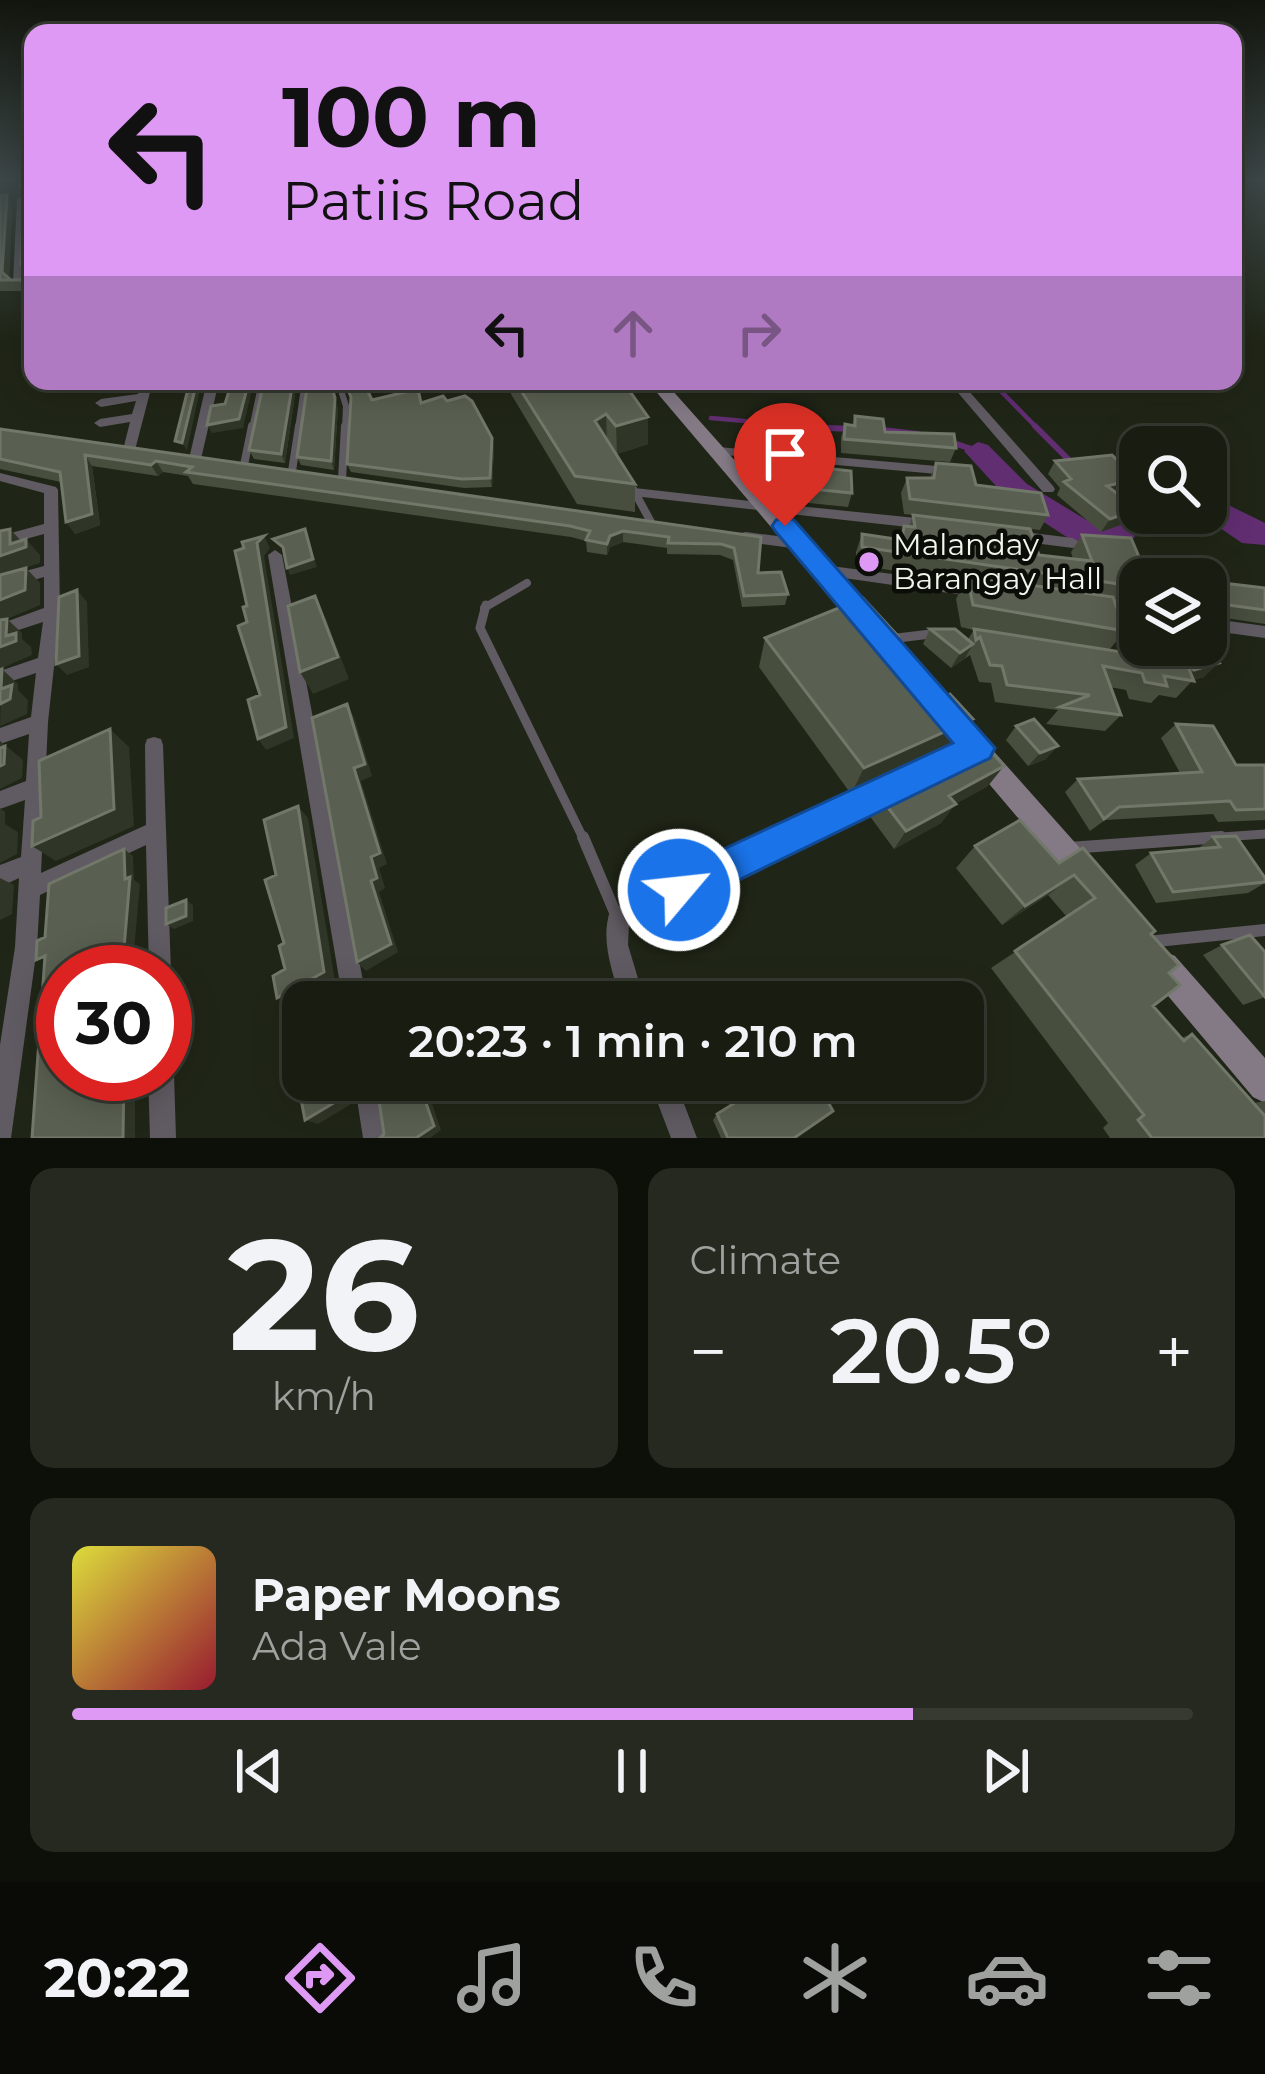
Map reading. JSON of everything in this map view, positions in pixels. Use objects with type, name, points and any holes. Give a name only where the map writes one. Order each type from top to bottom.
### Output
[{"type":"street","points":[[101,403],[140,390]]},
{"type":"street","points":[[129,450],[146,390]]},
{"type":"street","points":[[195,459],[211,390]]},
{"type":"street","points":[[667,390],[1102,896]]},
{"type":"street","points":[[962,390],[1048,489]]},
{"type":"street","points":[[100,424],[139,417]]},
{"type":"street","points":[[107,447],[151,453]]},
{"type":"street","points":[[718,452],[951,471]]},
{"type":"street","points":[[173,456],[211,461]]},
{"type":"street","points":[[228,463],[299,472]]},
{"type":"street","points":[[325,476],[359,482]]},
{"type":"street","points":[[0,477],[51,490],[52,569],[29,889],[0,1132]]},
{"type":"street","points":[[768,508],[941,526]]},
{"type":"street","points":[[630,521],[673,527]]},
{"type":"street","points":[[0,541],[51,527]]},
{"type":"street","points":[[1007,535],[1073,543]]},
{"type":"street","points":[[737,536],[801,544]]},
{"type":"street","points":[[275,555],[351,981]]},
{"type":"street","points":[[0,584],[52,569]]},
{"type":"street","points":[[823,570],[1004,595]]},
{"type":"street","points":[[1072,605],[1119,612]]},
{"type":"street","points":[[0,629],[52,613]]},
{"type":"street","points":[[1227,627],[1265,632]]},
{"type":"street","points":[[0,678],[46,662]]},
{"type":"street","points":[[0,736],[39,722]]},
{"type":"street","points":[[154,745],[159,945]]},
{"type":"street","points":[[627,981],[617,945],[618,919],[648,900],[978,748]]},
{"type":"street","points":[[0,800],[35,787]]},
{"type":"street","points":[[29,889],[157,830]]},
{"type":"street","points":[[0,876],[29,864]]},
{"type":"street","points":[[1136,935],[1265,1085]]},
{"type":"street","points":[[162,1101],[163,1138]]},
{"type":"street","points":[[370,1101],[376,1138]]},
{"type":"street","points":[[670,1101],[685,1138]]},
{"type":"lane","points":[[258,467],[262,390]]},
{"type":"lane","points":[[299,472],[304,390]]},
{"type":"lane","points":[[341,390],[346,406],[342,479]]},
{"type":"lane","points":[[624,477],[652,524]]},
{"type":"lane","points":[[634,491],[768,508]]},
{"type":"lane","points":[[527,583],[480,608],[480,628],[601,874],[618,919]]},
{"type":"lane","points":[[886,640],[928,632],[962,637]]},
{"type":"lane","points":[[1062,848],[1265,834]]},
{"type":"lane","points":[[1136,935],[1265,930]]},
{"type":"building","points":[[0,234],[4,234],[2,272],[11,280],[0,280]]},
{"type":"building","points":[[188,390],[195,390],[182,443],[175,441]]},
{"type":"building","points":[[229,390],[247,390],[239,419],[207,425],[211,406],[225,404]]},
{"type":"building","points":[[262,390],[292,390],[281,454],[249,450]]},
{"type":"building","points":[[307,390],[333,390],[331,461],[297,457]]},
{"type":"building","points":[[348,390],[367,390],[372,400],[418,390],[421,403],[465,396],[492,438],[490,478],[462,479],[347,464]]},
{"type":"building","points":[[521,390],[629,390],[648,417],[616,426],[606,414],[595,421],[635,484],[575,476]]},
{"type":"building","points":[[776,416],[810,420],[809,439],[774,436]]},
{"type":"building","points":[[855,416],[883,419],[885,432],[954,434],[956,448],[844,439],[845,424],[855,426]]},
{"type":"building","points":[[0,429],[761,537],[758,573],[781,572],[788,594],[744,596],[734,548],[721,544],[668,543],[669,537],[623,531],[610,536],[607,544],[586,540],[590,531],[570,526],[186,472],[192,467],[156,461],[151,465],[85,455],[92,514],[66,522],[60,472],[0,459]]},
{"type":"building","points":[[785,451],[814,454],[815,467],[851,471],[852,493],[792,487],[792,481],[786,481]]},
{"type":"building","points":[[1112,455],[1119,461],[1119,483],[1107,486],[1119,495],[1119,516],[1110,519],[1064,482],[1071,479],[1055,461]]},
{"type":"building","points":[[936,463],[971,466],[976,485],[1041,493],[1048,515],[910,499],[907,478],[934,478]]},
{"type":"building","points":[[913,515],[1030,529],[1039,555],[1092,561],[1082,535],[1131,538],[1139,558],[1119,558],[1119,584],[862,547],[862,534],[902,540],[904,526],[915,527]]},
{"type":"building","points":[[10,529],[10,544],[26,539],[26,547],[0,556],[0,531]]},
{"type":"building","points":[[305,529],[313,559],[287,568],[283,547],[273,539]]},
{"type":"building","points":[[264,536],[257,543],[286,727],[258,739],[248,700],[260,695],[238,626],[247,622],[243,607],[247,606],[235,551],[244,548],[242,542]]},
{"type":"building","points":[[26,568],[25,590],[0,600],[0,575]]},
{"type":"building","points":[[967,576],[1113,597],[1119,630],[973,605]]},
{"type":"building","points":[[1227,583],[1265,588],[1265,610],[1227,605]]},
{"type":"building","points":[[77,590],[79,656],[56,664],[59,597]]},
{"type":"building","points":[[315,596],[338,657],[300,672],[288,606]]},
{"type":"building","points":[[863,598],[898,636],[885,642],[937,700],[950,694],[973,719],[864,768],[765,638]]},
{"type":"building","points":[[7,619],[6,636],[16,633],[16,641],[0,647],[0,620]]},
{"type":"building","points":[[930,629],[955,629],[973,644],[960,653]]},
{"type":"building","points":[[974,629],[1119,652],[1119,666],[1188,666],[1194,681],[1164,676],[1167,686],[1145,682],[1142,673],[1103,666],[1121,715],[1060,707],[1090,695],[1007,685],[1002,666],[990,665],[980,637],[976,640]]},
{"type":"building","points":[[0,670],[1,689],[12,685],[10,699],[0,704]]},
{"type":"building","points":[[347,704],[365,764],[354,768],[380,853],[371,857],[377,878],[371,881],[391,944],[357,962],[312,718]]},
{"type":"building","points":[[1034,719],[1058,746],[1040,753],[1016,726]]},
{"type":"building","points":[[1176,724],[1213,726],[1236,765],[1265,765],[1265,809],[1236,810],[1230,801],[1119,807],[1104,819],[1078,779],[1202,772]]},
{"type":"building","points":[[110,729],[114,809],[32,846],[33,821],[41,817],[39,761]]},
{"type":"building","points":[[986,746],[1004,766],[949,796],[956,804],[906,831],[879,796]]},
{"type":"building","points":[[298,806],[324,972],[308,981],[282,981],[282,995],[277,998],[273,976],[285,969],[279,946],[284,943],[265,880],[276,875],[264,820]]},
{"type":"building","points":[[1020,820],[1059,863],[1083,848],[1155,931],[1151,934],[1179,965],[1169,973],[1180,985],[1153,1006],[1184,1041],[1192,1034],[1265,1116],[1265,1138],[1152,1138],[1138,1120],[1144,1115],[1015,951],[1095,898],[1074,875],[1025,906],[975,846]]},
{"type":"building","points":[[1236,836],[1265,882],[1173,892],[1151,853],[1220,847],[1213,837]]},
{"type":"building","points":[[124,849],[125,879],[130,877],[124,945],[37,945],[45,937],[49,884]]},
{"type":"building","points":[[685,898],[699,910],[682,933],[666,920]]},
{"type":"building","points":[[186,900],[186,916],[166,924],[166,908]]},
{"type":"building","points":[[1250,935],[1265,952],[1265,997],[1222,945]]},
{"type":"building","points":[[36,1082],[36,1101],[124,1101],[123,1138],[32,1138]]},
{"type":"building","points":[[301,1101],[337,1101],[305,1120]]},
{"type":"building","points":[[379,1101],[425,1101],[434,1126],[416,1138],[380,1138],[384,1134]]},
{"type":"building","points":[[738,1101],[828,1101],[833,1111],[794,1138],[728,1138],[717,1114]]},
{"type":"waterway","points":[[1000,390],[1038,429]]},
{"type":"waterway","points":[[711,418],[779,424]]},
{"type":"waterway","points":[[1035,426],[1038,429]]},
{"type":"waterway","points":[[849,429],[804,427],[851,429]]},
{"type":"waterway","points":[[1038,429],[1073,464]]},
{"type":"waterway","points":[[882,430],[917,434]]},
{"type":"waterway","points":[[947,441],[978,451]]},
{"type":"waterway","points":[[978,451],[1017,491],[1099,543],[1119,534]]},
{"type":"waterway","points":[[1227,518],[1253,535],[1265,534]]},
{"type":"place","name":"Malanday Barangay Hall","points":[[869,562]]},
{"type":"route","points":[[679,890],[978,748],[785,526]]}]
